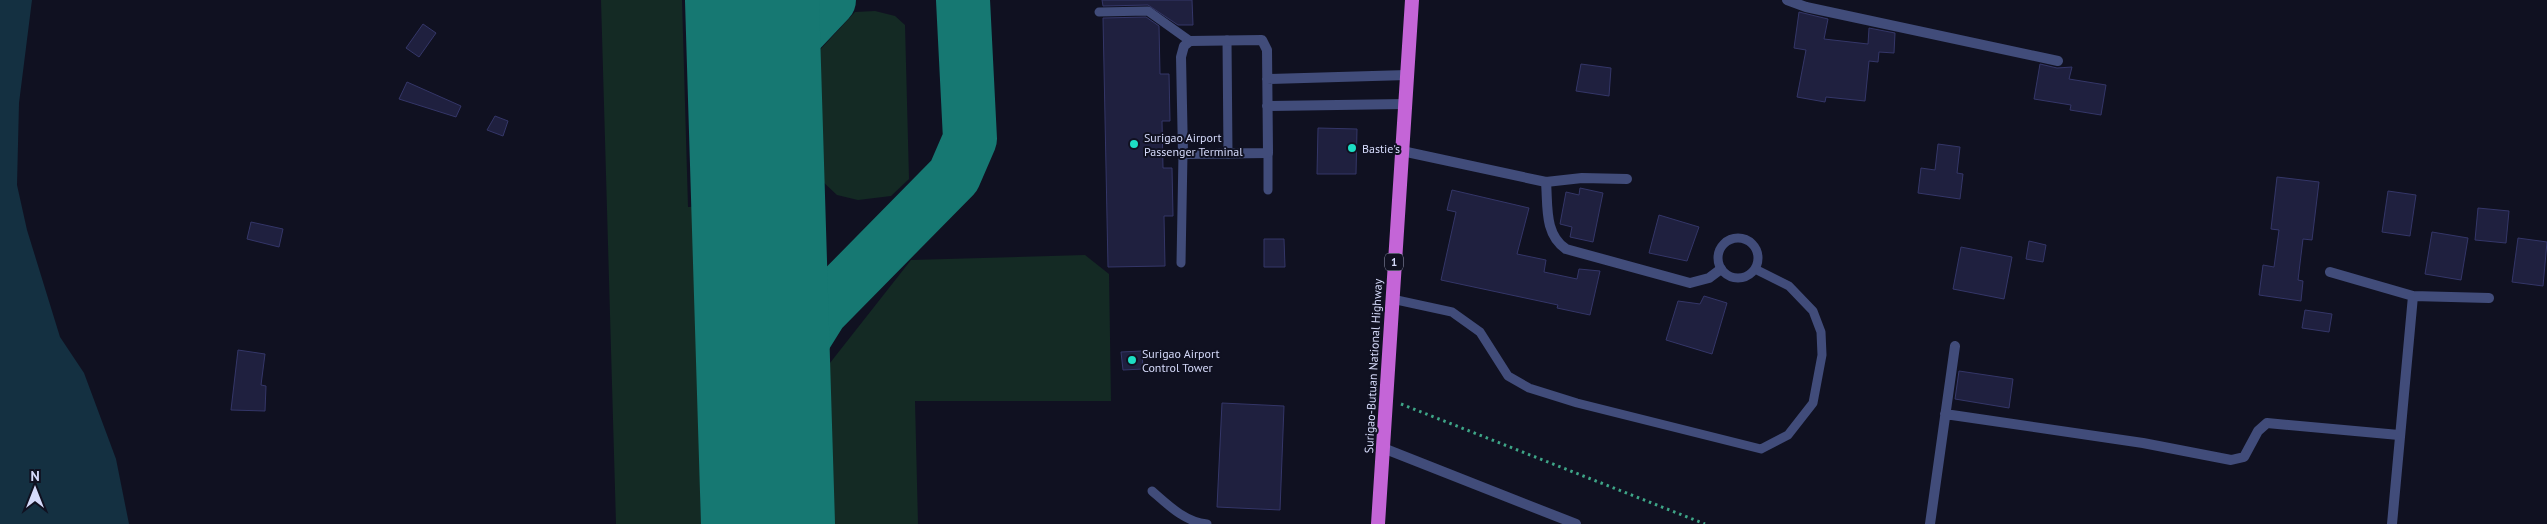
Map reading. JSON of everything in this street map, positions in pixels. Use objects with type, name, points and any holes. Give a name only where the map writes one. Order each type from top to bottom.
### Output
[{"type":"highway","name":"Surigao-Butuan National Highway","points":[[1378,524],[1412,0]]},
{"type":"street","points":[[1787,0],[1806,7],[2058,61]]},
{"type":"street","points":[[1227,40],[1262,40],[1267,50],[1268,154],[1183,154],[1181,57],[1184,46],[1190,41],[1227,40]]},
{"type":"street","points":[[1267,79],[1407,75]]},
{"type":"street","points":[[1267,106],[1405,104]]},
{"type":"street","points":[[1402,151],[1546,182],[1582,178],[1627,179]]},
{"type":"street","points":[[1546,182],[1552,236],[1566,249],[1690,283],[1709,278],[1721,269]]},
{"type":"street","points":[[2330,272],[2413,296],[2489,298]]},
{"type":"street","points":[[2392,524],[2413,296]]},
{"type":"street","points":[[1930,524],[1955,346]]},
{"type":"street","points":[[1945,414],[2143,443],[2231,460],[2244,457],[2258,431],[2267,423],[2399,434]]},
{"type":"street","points":[[1383,448],[1576,524]]},
{"type":"lane","points":[[1099,12],[1148,11],[1190,41]]},
{"type":"lane","points":[[1227,40],[1228,154]]},
{"type":"lane","points":[[1181,263],[1183,154]]},
{"type":"lane","points":[[1268,154],[1268,190]]},
{"type":"lane","points":[[1734,238],[1747,240],[1756,250],[1758,256],[1754,269],[1744,276],[1738,278],[1731,277],[1721,269],[1718,263],[1719,250],[1723,244],[1734,238]]},
{"type":"lane","points":[[1392,299],[1452,312],[1480,332],[1508,376],[1528,388],[1577,403],[1761,449],[1788,434],[1813,403],[1822,347],[1822,332],[1813,311],[1789,286],[1754,269]]},
{"type":"lane","points":[[1152,491],[1178,512],[1207,524]]},
{"type":"path","points":[[1385,398],[1705,524]]},
{"type":"green space","points":[[601,0],[682,0],[688,207],[711,206],[719,465],[700,465],[701,524],[616,524]]},
{"type":"green space","points":[[875,11],[895,16],[905,25],[909,179],[891,196],[858,200],[837,195],[821,180],[817,53],[855,12]]},
{"type":"green space","points":[[1085,255],[1109,274],[1111,401],[915,401],[918,524],[834,524],[832,459],[812,459],[811,422],[828,421],[826,368],[911,260]]},
{"type":"water","points":[[0,0],[32,0],[19,103],[17,185],[27,230],[60,337],[84,373],[116,459],[129,524],[0,524]]},
{"type":"building","points":[[1102,0],[1192,0],[1193,25],[1178,25],[1148,5],[1103,6]]},
{"type":"building","points":[[1799,12],[1828,19],[1824,39],[1868,44],[1869,28],[1895,33],[1894,53],[1879,52],[1878,62],[1869,61],[1865,101],[1826,97],[1825,102],[1797,97],[1806,50],[1794,48]]},
{"type":"building","name":"Surigao Airport Passenger Terminal","points":[[1146,17],[1159,26],[1160,74],[1169,74],[1170,121],[1162,121],[1163,168],[1172,168],[1173,216],[1164,216],[1165,266],[1108,267],[1103,18]]},
{"type":"building","points":[[423,24],[436,33],[419,57],[406,48]]},
{"type":"building","points":[[1581,64],[1611,68],[1609,96],[1576,91]]},
{"type":"building","points":[[2040,64],[2057,68],[2072,67],[2069,79],[2106,85],[2101,115],[2070,110],[2071,105],[2034,99]]},
{"type":"building","points":[[407,82],[461,106],[456,117],[399,99]]},
{"type":"building","points":[[495,116],[508,121],[503,136],[487,130]]},
{"type":"building","points":[[1318,128],[1357,129],[1356,174],[1317,174]]},
{"type":"building","points":[[1938,144],[1960,147],[1957,173],[1963,174],[1960,199],[1918,193],[1921,168],[1935,170]]},
{"type":"building","points":[[2277,177],[2319,182],[2312,240],[2303,239],[2298,280],[2303,281],[2301,301],[2259,295],[2263,265],[2274,267],[2279,230],[2271,229]]},
{"type":"building","points":[[1580,188],[1603,193],[1593,242],[1570,237],[1572,227],[1560,224],[1566,192],[1579,195]]},
{"type":"building","points":[[1452,190],[1529,208],[1517,254],[1546,260],[1544,272],[1577,279],[1579,269],[1600,271],[1590,315],[1557,308],[1558,305],[1441,280],[1456,212],[1447,210]]},
{"type":"building","points":[[2388,191],[2416,195],[2410,236],[2382,232]]},
{"type":"building","points":[[2478,208],[2509,211],[2506,243],[2475,240]]},
{"type":"building","points":[[1659,215],[1699,227],[1687,261],[1649,253]]},
{"type":"building","points":[[251,222],[283,229],[279,247],[247,239]]},
{"type":"building","points":[[2432,232],[2468,238],[2461,280],[2425,274]]},
{"type":"building","points":[[2518,238],[2547,242],[2543,286],[2512,282]]},
{"type":"building","points":[[1264,239],[1284,239],[1285,267],[1264,267]]},
{"type":"building","points":[[2029,241],[2046,245],[2043,262],[2026,259]]},
{"type":"building","points":[[1961,247],[2012,257],[2004,299],[1953,289]]},
{"type":"building","points":[[1704,296],[1727,303],[1712,354],[1666,340],[1678,301],[1700,304]]},
{"type":"building","points":[[2305,310],[2332,314],[2329,332],[2302,328]]},
{"type":"building","points":[[238,350],[265,354],[261,385],[266,386],[265,411],[231,410]]},
{"type":"building","name":"Surigao Airport Control Tower","points":[[1142,351],[1143,369],[1123,370],[1121,352]]},
{"type":"building","points":[[1959,371],[2013,379],[2009,408],[1955,399]]},
{"type":"building","points":[[1222,403],[1284,406],[1280,510],[1217,507]]},
{"type":"taxiway","points":[[754,79],[829,0]]},
{"type":"taxiway","points":[[764,418],[783,372],[821,311],[954,176],[970,139],[963,0]]},
{"type":"runway","points":[[752,0],[768,524]]},
{"type":"place","name":"Surigao Airport Passenger Terminal","points":[[1134,144]]},
{"type":"place","name":"Bastie's","points":[[1352,148]]},
{"type":"place","name":"Surigao Airport Control Tower","points":[[1132,360]]}]
